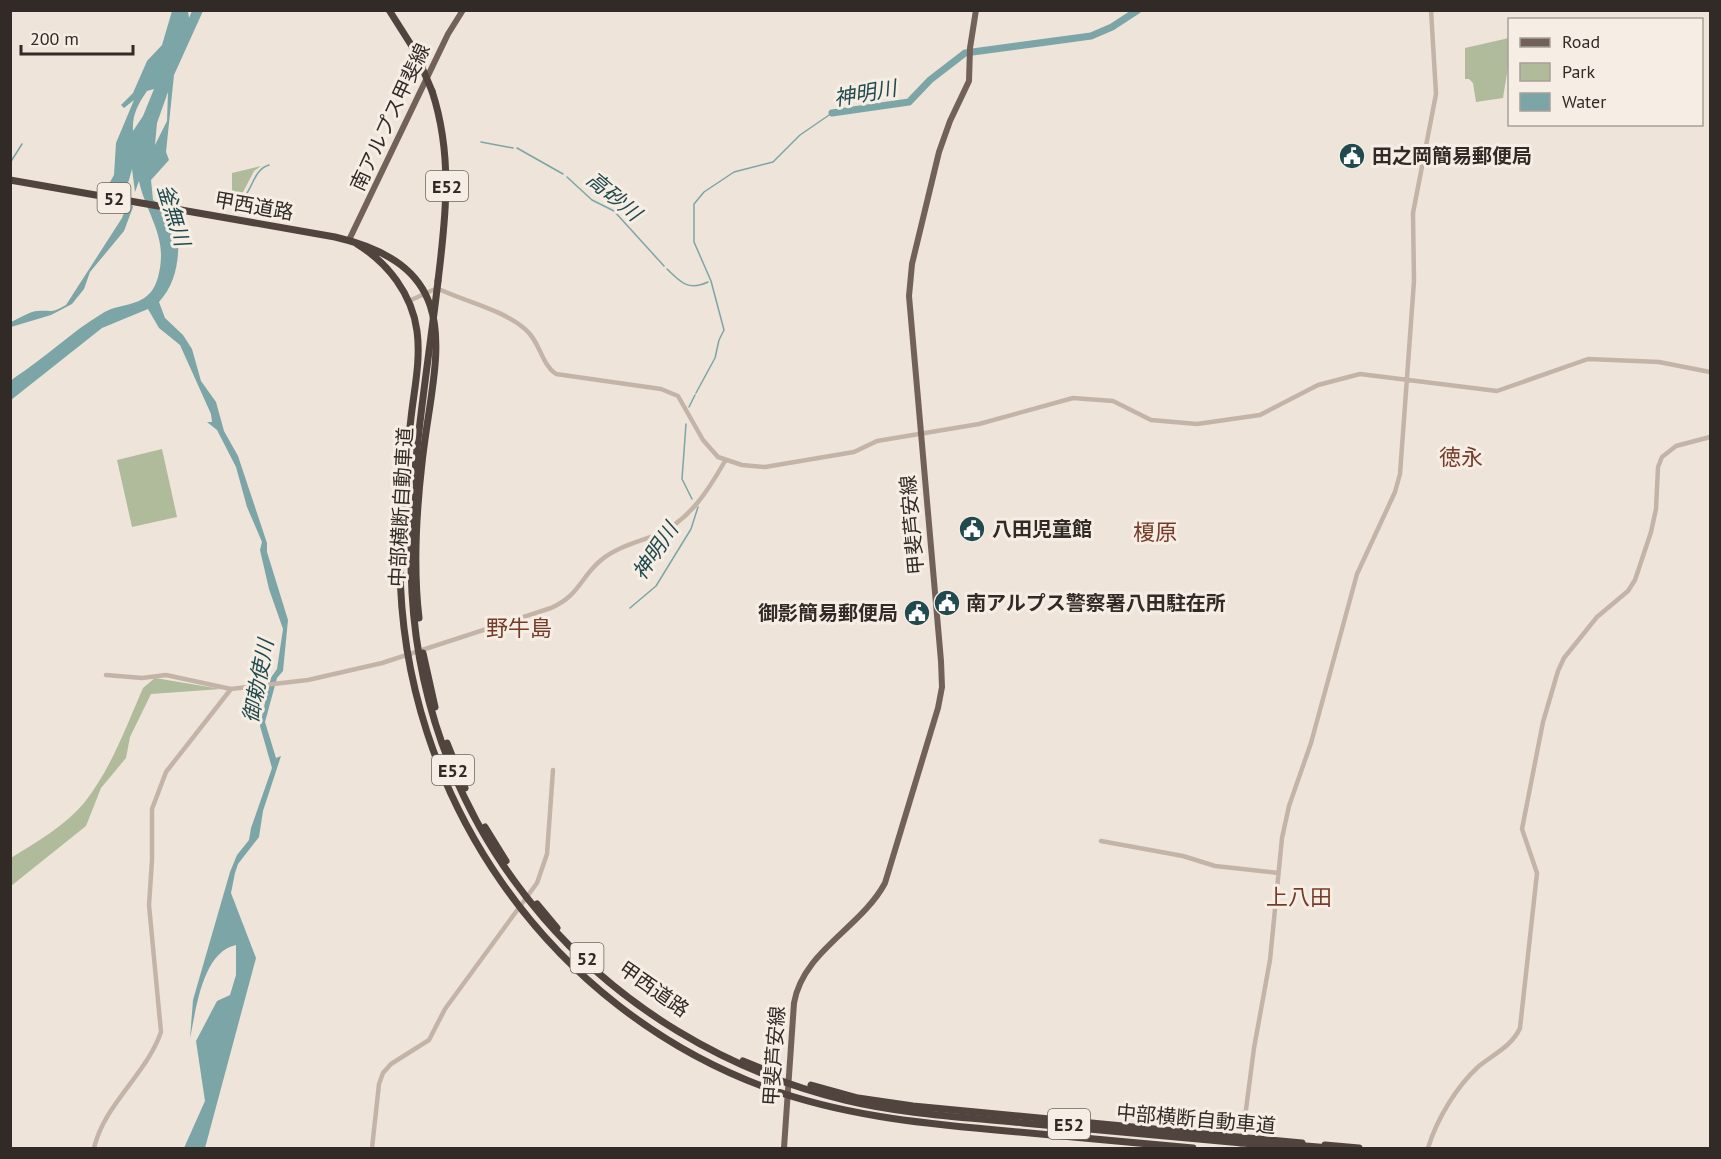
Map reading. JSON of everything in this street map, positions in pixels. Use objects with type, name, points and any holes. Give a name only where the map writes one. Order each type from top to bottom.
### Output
[{"type":"highway","name":"中部横断自動車道","points":[[389,10],[415,51],[432,91],[443,133],[447,172],[446,212],[414,493],[412,592],[417,642],[427,691],[458,784],[492,849],[519,889],[550,927],[601,977],[639,1007],[702,1047],[753,1071],[809,1090],[873,1106],[936,1114],[1297,1149]]},
{"type":"highway","name":"甲西道路","points":[[10,180],[349,240],[369,245],[388,255],[406,270],[424,294],[436,326],[438,352],[422,463],[417,524],[417,592],[423,650],[438,716],[465,790],[496,846],[529,894],[580,952],[604,974],[658,1015],[725,1053],[790,1079],[858,1098],[913,1106],[1359,1149]]},
{"type":"highway","name":"甲西道路","points":[[349,240],[386,267],[409,301],[418,342],[400,532],[401,597],[408,654],[420,710],[452,798],[482,853],[518,908],[569,963],[643,1024],[704,1060],[789,1095],[831,1108],[907,1121],[1193,1149]]},
{"type":"highway","name":"中部横断自動車道","points":[[809,1090],[936,1112],[1330,1149]]},
{"type":"main road","name":"南アルプス甲斐線","points":[[349,240],[432,66],[463,10]]},
{"type":"main road","name":"甲斐芦安線","points":[[784,1149],[794,1003],[799,983],[809,966],[872,904],[885,883],[941,697],[941,661],[909,296],[912,264],[945,132],[969,81],[970,48],[976,10]]},
{"type":"street","points":[[1241,1149],[1254,1048],[1270,960],[1278,873],[1289,806],[1311,742],[1349,601],[1400,474],[1414,281],[1413,213],[1436,94],[1431,10]]},
{"type":"street","points":[[409,301],[441,290],[519,325],[533,337],[556,375],[661,389],[678,396],[711,451],[725,461],[765,467],[854,452],[877,441],[980,424],[1073,398],[1113,402],[1151,420],[1202,424],[1260,415],[1280,407],[1309,388],[1349,376],[1368,374],[1497,391],[1579,360],[1602,358],[1659,362],[1710,372]]},
{"type":"street","points":[[1428,1149],[1435,1129],[1461,1086],[1477,1068],[1512,1042],[1520,1028],[1537,873],[1536,862],[1525,843],[1522,829],[1543,722],[1558,671],[1564,658],[1597,617],[1628,591],[1635,580],[1651,532],[1657,495],[1658,467],[1662,457],[1676,446],[1710,437]]},
{"type":"street","points":[[106,675],[142,678],[165,675],[231,689],[304,680],[356,670],[561,604],[574,594],[595,566],[605,557],[668,529],[687,515],[703,496],[725,461]]},
{"type":"street","points":[[94,1149],[106,1119],[155,1047],[161,1032],[149,905],[153,801],[166,772],[231,689]]},
{"type":"street","points":[[372,1149],[379,1084],[383,1073],[391,1064],[429,1040],[442,1015],[542,874],[547,854],[553,770]]},
{"type":"street","points":[[1101,841],[1183,856],[1215,866],[1278,873]]},
{"type":"green space","points":[[1508,38],[1508,67],[1503,98],[1476,102],[1473,83],[1465,79],[1465,48]]},
{"type":"green space","points":[[261,166],[254,171],[241,196],[232,197],[232,173]]},
{"type":"green space","points":[[162,449],[177,517],[132,527],[117,460]]},
{"type":"green space","points":[[155,678],[221,689],[151,694],[130,737],[126,758],[101,788],[86,826],[11,886],[11,858],[59,826],[84,803],[110,762],[143,688]]},
{"type":"water","name":"釜無川","points":[[172,11],[188,11],[189,18],[192,11],[203,11],[174,75],[166,152],[169,160],[151,180],[153,200],[178,216],[178,251],[175,272],[166,293],[159,302],[165,318],[183,335],[192,349],[201,381],[216,402],[224,431],[238,456],[267,543],[267,552],[288,620],[283,671],[277,678],[265,722],[276,758],[281,756],[263,811],[259,837],[238,864],[231,893],[256,958],[205,1148],[184,1148],[205,1101],[196,1041],[217,1001],[230,995],[236,975],[236,945],[225,950],[208,970],[198,999],[190,1038],[193,1000],[230,872],[237,855],[249,840],[272,768],[260,726],[270,679],[277,669],[283,629],[269,589],[260,550],[262,542],[247,507],[236,467],[217,430],[207,422],[212,422],[211,414],[180,345],[159,328],[148,309],[102,328],[11,400],[10,382],[91,320],[108,310],[144,298],[155,286],[160,265],[160,245],[139,181],[135,192],[132,169],[125,194],[133,207],[124,231],[90,272],[84,289],[72,304],[51,315],[11,327],[11,322],[35,311],[54,311],[66,305],[122,218],[126,208],[116,187],[114,193],[105,191],[114,175],[116,143],[134,100],[124,108],[121,105],[133,93],[147,61],[162,45]],"holes":[[[154,89],[143,116],[133,131],[138,105],[147,91]],[[168,92],[167,121],[155,145],[157,123]]]},
{"type":"waterway","name":"神明川","points":[[832,113],[909,102],[930,80],[965,53],[1091,36],[1112,27],[1138,10]]},
{"type":"waterway","name":"神明川","points":[[696,393],[715,358],[724,330],[711,281],[694,242],[694,204],[704,192],[734,172],[773,162],[800,135],[832,113]]},
{"type":"waterway","name":"高砂川","points":[[481,142],[513,148]]},
{"type":"waterway","points":[[10,163],[22,144]]},
{"type":"waterway","name":"高砂川","points":[[517,148],[563,174]]},
{"type":"waterway","points":[[238,200],[247,194],[259,172],[269,165]]},
{"type":"waterway","name":"高砂川","points":[[567,177],[592,200],[614,211],[664,266]]},
{"type":"waterway","name":"高砂川","points":[[667,269],[690,286],[708,282]]},
{"type":"waterway","name":"神明川","points":[[689,407],[695,395]]},
{"type":"waterway","name":"神明川","points":[[686,424],[682,479],[692,499]]},
{"type":"waterway","name":"神明川","points":[[630,608],[656,586],[691,529],[698,507]]},
{"type":"place","name":"田之岡簡易郵便局","points":[[1352,156]]},
{"type":"place","name":"八田児童館","points":[[972,529]]},
{"type":"place","name":"南アルプス警察署八田駐在所","points":[[947,603]]},
{"type":"place","name":"御影簡易郵便局","points":[[917,613]]},
{"type":"district","name":"徳永","points":[[1461,457]]},
{"type":"district","name":"榎原","points":[[1155,532]]},
{"type":"district","name":"野牛島","points":[[519,628]]},
{"type":"district","name":"上八田","points":[[1299,897]]},
{"type":"water label","name":"御勅使川","points":[[258,681]]}]
